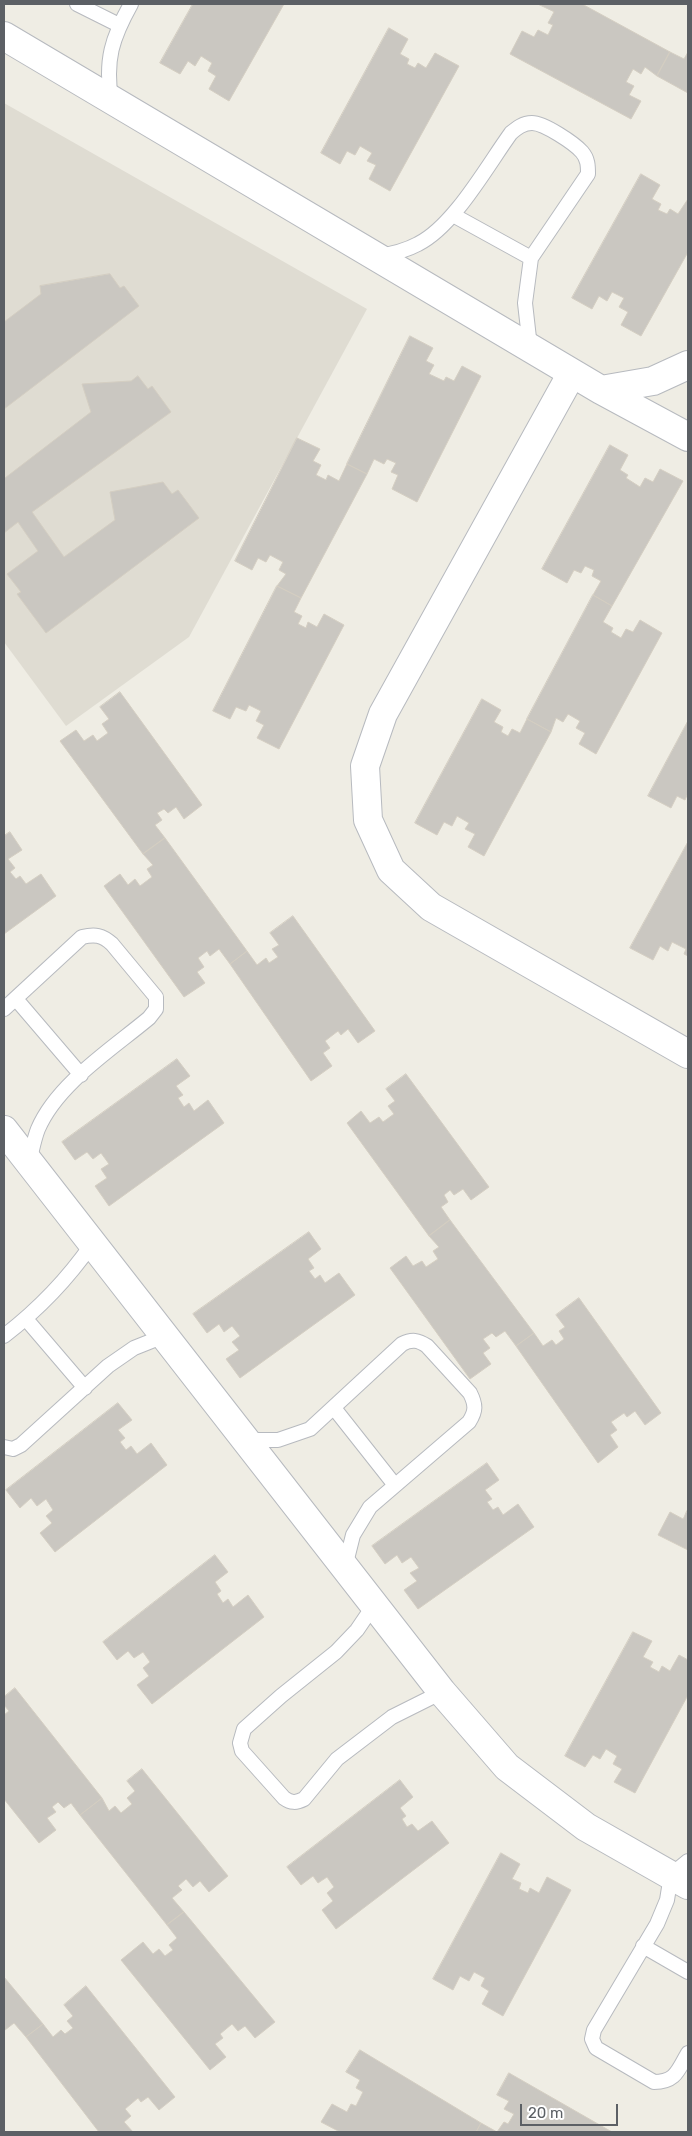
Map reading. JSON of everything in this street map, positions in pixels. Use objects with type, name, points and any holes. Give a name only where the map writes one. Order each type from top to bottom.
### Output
[{"type":"street","points":[[4,36],[572,373],[688,437]]},
{"type":"street","points":[[601,390],[653,381],[688,365]]},
{"type":"street","points":[[572,373],[383,714],[365,766],[368,820],[391,870],[431,908],[688,1054]]},
{"type":"street","points":[[4,1130],[442,1692],[507,1767],[586,1827],[682,1874]]},
{"type":"lane","points":[[77,4],[119,25]]},
{"type":"lane","points":[[111,99],[108,79],[112,42],[131,4]]},
{"type":"lane","points":[[377,257],[399,252],[419,244],[437,231],[452,215],[511,133],[520,125],[531,123],[543,125],[583,153],[588,163],[588,174],[531,258],[525,303],[530,348]]},
{"type":"lane","points":[[452,215],[531,258]]},
{"type":"lane","points":[[4,1010],[82,937],[93,934],[104,937],[112,944],[150,987],[156,997],[156,1009],[149,1018],[81,1075],[56,1099],[38,1128],[29,1162]]},
{"type":"lane","points":[[16,999],[81,1075]]},
{"type":"lane","points":[[4,1336],[51,1296],[73,1271],[92,1244]]},
{"type":"lane","points":[[26,1318],[85,1388]]},
{"type":"lane","points":[[4,1447],[13,1449],[21,1446],[108,1366],[128,1352],[164,1336]]},
{"type":"lane","points":[[245,1440],[278,1440],[310,1429],[402,1344],[410,1340],[419,1341],[427,1346],[470,1393],[474,1402],[475,1413],[469,1422],[394,1484],[370,1507],[353,1536],[345,1567]]},
{"type":"lane","points":[[334,1408],[394,1484]]},
{"type":"lane","points":[[374,1605],[357,1630],[336,1652],[281,1696],[244,1730],[241,1736],[242,1751],[289,1802],[304,1800],[338,1759],[392,1717],[442,1692]]},
{"type":"lane","points":[[682,1874],[667,1900],[657,1924],[594,2030],[592,2039],[596,2048],[654,2082],[665,2082],[675,2076],[688,2052]]},
{"type":"lane","points":[[644,1946],[688,1972]]},
{"type":"shaded area","points":[[4,103],[367,309],[189,637],[66,726],[4,642]]},
{"type":"building","points":[[193,4],[284,4],[229,101],[209,89],[216,76],[208,71],[212,63],[201,56],[195,66],[188,61],[180,74],[160,63]]},
{"type":"building","points":[[538,4],[582,4],[670,52],[657,76],[645,67],[641,74],[633,69],[626,82],[634,86],[629,95],[641,101],[631,119],[510,54],[522,31],[534,37],[538,30],[548,35],[553,25],[548,23],[554,12]]},
{"type":"building","points":[[389,28],[408,39],[400,54],[409,59],[407,64],[415,68],[418,63],[426,68],[435,53],[459,66],[390,191],[369,179],[376,165],[367,161],[372,153],[360,146],[355,155],[347,151],[340,164],[321,153]]},
{"type":"building","points":[[670,52],[684,59],[688,52],[688,93],[657,76]]},
{"type":"building","points":[[641,174],[660,185],[652,199],[661,204],[658,210],[667,214],[670,209],[678,214],[688,199],[688,252],[641,336],[621,325],[628,312],[619,307],[624,298],[612,292],[607,301],[599,296],[592,309],[572,298]]},
{"type":"building","points":[[110,274],[120,288],[124,286],[139,306],[4,409],[4,322],[41,294],[40,286]]},
{"type":"building","points":[[410,336],[433,348],[426,361],[434,365],[429,374],[444,381],[446,377],[454,381],[462,366],[481,376],[417,502],[392,489],[398,475],[391,472],[396,463],[387,459],[384,464],[374,459],[367,474],[347,464]]},
{"type":"building","points":[[138,376],[148,389],[152,386],[171,412],[32,512],[64,557],[115,520],[110,492],[163,482],[172,494],[178,490],[199,518],[46,633],[17,594],[21,592],[7,574],[38,551],[18,522],[4,533],[4,477],[91,412],[82,384],[131,381]]},
{"type":"building","points":[[297,438],[320,449],[313,461],[321,465],[316,475],[326,480],[328,475],[339,481],[347,464],[367,474],[301,598],[277,586],[286,574],[279,570],[283,562],[270,555],[266,562],[258,558],[252,570],[235,561]]},
{"type":"building","points":[[610,445],[628,455],[620,470],[628,475],[626,478],[640,487],[645,478],[653,482],[660,469],[683,481],[612,606],[593,595],[601,581],[592,576],[594,570],[585,566],[581,573],[574,570],[567,583],[542,569]]},
{"type":"building","points":[[277,586],[301,598],[294,612],[302,616],[298,624],[306,628],[308,622],[317,627],[324,614],[344,625],[279,749],[257,738],[264,725],[256,721],[261,711],[249,705],[246,711],[236,707],[230,719],[213,711]]},
{"type":"building","points":[[593,595],[612,606],[603,622],[613,628],[611,632],[621,638],[626,629],[633,632],[640,620],[662,633],[596,754],[579,744],[585,733],[576,728],[580,721],[568,714],[563,722],[556,718],[551,732],[527,719]]},
{"type":"building","points":[[120,692],[202,805],[184,819],[176,807],[168,813],[164,809],[157,813],[162,820],[155,825],[165,838],[143,854],[60,741],[76,730],[84,741],[93,735],[97,741],[108,733],[102,724],[109,719],[100,707]]},
{"type":"building","points":[[482,699],[501,710],[494,722],[503,727],[501,732],[508,736],[512,729],[520,733],[527,719],[551,732],[484,856],[468,847],[475,834],[465,829],[469,823],[457,816],[452,826],[444,822],[437,835],[415,823]]},
{"type":"building","points":[[688,721],[688,793],[685,800],[677,796],[671,808],[648,796]]},
{"type":"building","points":[[10,832],[22,850],[8,859],[15,868],[10,872],[16,879],[20,876],[26,884],[41,874],[56,896],[4,934],[4,836]]},
{"type":"building","points":[[165,838],[247,951],[230,964],[219,949],[210,956],[207,951],[198,958],[204,967],[197,972],[205,983],[184,997],[104,886],[120,874],[128,885],[135,879],[140,886],[152,877],[147,869],[153,865],[143,854]]},
{"type":"building","points":[[688,842],[688,956],[684,954],[686,949],[672,942],[668,951],[660,946],[653,960],[630,948]]},
{"type":"building","points":[[293,916],[375,1031],[358,1043],[348,1029],[341,1035],[338,1031],[325,1041],[330,1048],[323,1053],[332,1066],[311,1081],[230,964],[247,951],[257,965],[266,958],[269,963],[278,957],[272,949],[279,945],[270,933]]},
{"type":"building","points":[[177,1059],[190,1076],[176,1086],[183,1095],[178,1098],[184,1107],[189,1103],[194,1111],[208,1100],[224,1123],[109,1206],[95,1186],[107,1178],[101,1169],[109,1164],[101,1153],[93,1159],[87,1152],[75,1160],[62,1142]]},
{"type":"building","points":[[406,1074],[489,1187],[471,1200],[463,1189],[454,1195],[450,1190],[444,1195],[448,1202],[441,1207],[450,1220],[429,1236],[347,1123],[361,1111],[370,1123],[379,1117],[383,1122],[394,1114],[388,1106],[395,1101],[386,1089]]},
{"type":"building","points":[[450,1220],[534,1333],[516,1346],[505,1331],[496,1337],[492,1333],[483,1339],[490,1348],[483,1353],[491,1364],[470,1379],[390,1268],[406,1256],[413,1266],[422,1261],[426,1267],[438,1259],[433,1251],[439,1247],[429,1236]]},
{"type":"building","points":[[309,1232],[321,1249],[308,1259],[314,1268],[309,1271],[315,1279],[320,1275],[325,1283],[339,1273],[355,1295],[240,1378],[226,1359],[239,1350],[232,1342],[240,1336],[232,1326],[224,1332],[219,1324],[207,1333],[193,1314]]},
{"type":"building","points":[[579,1298],[661,1413],[645,1425],[635,1411],[627,1417],[624,1413],[611,1422],[617,1430],[610,1435],[618,1447],[598,1463],[516,1346],[534,1333],[543,1346],[552,1340],[556,1345],[564,1339],[559,1331],[565,1327],[556,1315]]},
{"type":"building","points":[[118,1403],[132,1420],[118,1430],[125,1438],[120,1442],[126,1450],[131,1446],[137,1454],[151,1443],[167,1465],[55,1552],[40,1533],[52,1523],[46,1516],[53,1510],[46,1499],[37,1506],[31,1498],[20,1508],[6,1490]]},
{"type":"building","points":[[487,1463],[499,1480],[485,1490],[492,1499],[487,1502],[493,1510],[498,1507],[503,1515],[518,1504],[534,1527],[418,1609],[404,1590],[417,1581],[410,1573],[419,1568],[411,1557],[402,1563],[397,1555],[385,1564],[372,1546]]},
{"type":"building","points":[[687,1511],[688,1550],[658,1535],[670,1512],[683,1519]]},
{"type":"building","points":[[215,1555],[228,1572],[215,1582],[221,1591],[217,1594],[223,1603],[228,1599],[233,1607],[248,1595],[264,1617],[152,1704],[137,1685],[149,1676],[143,1668],[150,1662],[143,1652],[134,1658],[128,1651],[117,1660],[103,1642]]},
{"type":"building","points":[[633,1632],[652,1641],[643,1657],[653,1662],[650,1667],[659,1672],[662,1666],[670,1671],[679,1655],[688,1660],[688,1695],[635,1793],[614,1782],[622,1769],[613,1764],[617,1756],[606,1749],[600,1759],[593,1755],[585,1767],[565,1756]]},
{"type":"building","points":[[15,1688],[102,1798],[80,1815],[71,1803],[64,1808],[58,1802],[52,1807],[56,1812],[47,1818],[56,1830],[39,1843],[4,1799],[4,1715],[9,1711],[4,1705],[4,1697]]},
{"type":"building","points":[[142,1769],[228,1876],[209,1892],[200,1881],[193,1887],[186,1879],[178,1886],[182,1890],[172,1898],[184,1912],[167,1925],[80,1815],[102,1798],[109,1811],[115,1806],[121,1813],[132,1804],[127,1798],[135,1791],[127,1781]]},
{"type":"building","points":[[400,1780],[413,1797],[400,1808],[406,1816],[402,1819],[407,1827],[412,1824],[418,1831],[432,1821],[449,1843],[336,1929],[322,1910],[333,1901],[327,1893],[334,1887],[327,1877],[318,1883],[313,1876],[301,1885],[287,1867]]},
{"type":"building","points":[[501,1853],[520,1864],[512,1879],[521,1883],[519,1889],[528,1893],[530,1888],[539,1893],[547,1877],[571,1890],[503,2016],[482,2004],[489,1991],[481,1986],[485,1978],[474,1972],[469,1981],[460,1976],[453,1990],[433,1979]]},
{"type":"building","points":[[184,1912],[275,2022],[255,2038],[245,2026],[238,2031],[232,2024],[220,2034],[223,2038],[215,2044],[226,2057],[210,2070],[121,1960],[143,1942],[153,1954],[159,1949],[165,1956],[173,1950],[169,1945],[177,1938],[167,1925]]},
{"type":"building","points":[[4,1977],[43,2024],[26,2037],[14,2023],[4,2029]]},
{"type":"building","points":[[86,1986],[175,2097],[159,2110],[148,2097],[141,2102],[138,2098],[125,2109],[131,2116],[124,2122],[133,2132],[99,2132],[26,2037],[43,2024],[53,2037],[61,2030],[65,2034],[73,2028],[67,2021],[73,2016],[64,2005]]},
{"type":"building","points":[[360,2050],[481,2123],[476,2132],[340,2132],[321,2122],[332,2104],[347,2112],[351,2104],[356,2106],[363,2092],[356,2088],[360,2080],[346,2072]]},
{"type":"building","points":[[509,2073],[612,2132],[497,2132],[504,2122],[508,2124],[514,2114],[504,2109],[509,2101],[497,2095]]},
{"type":"building","points":[[481,2123],[497,2132],[476,2132]]}]
